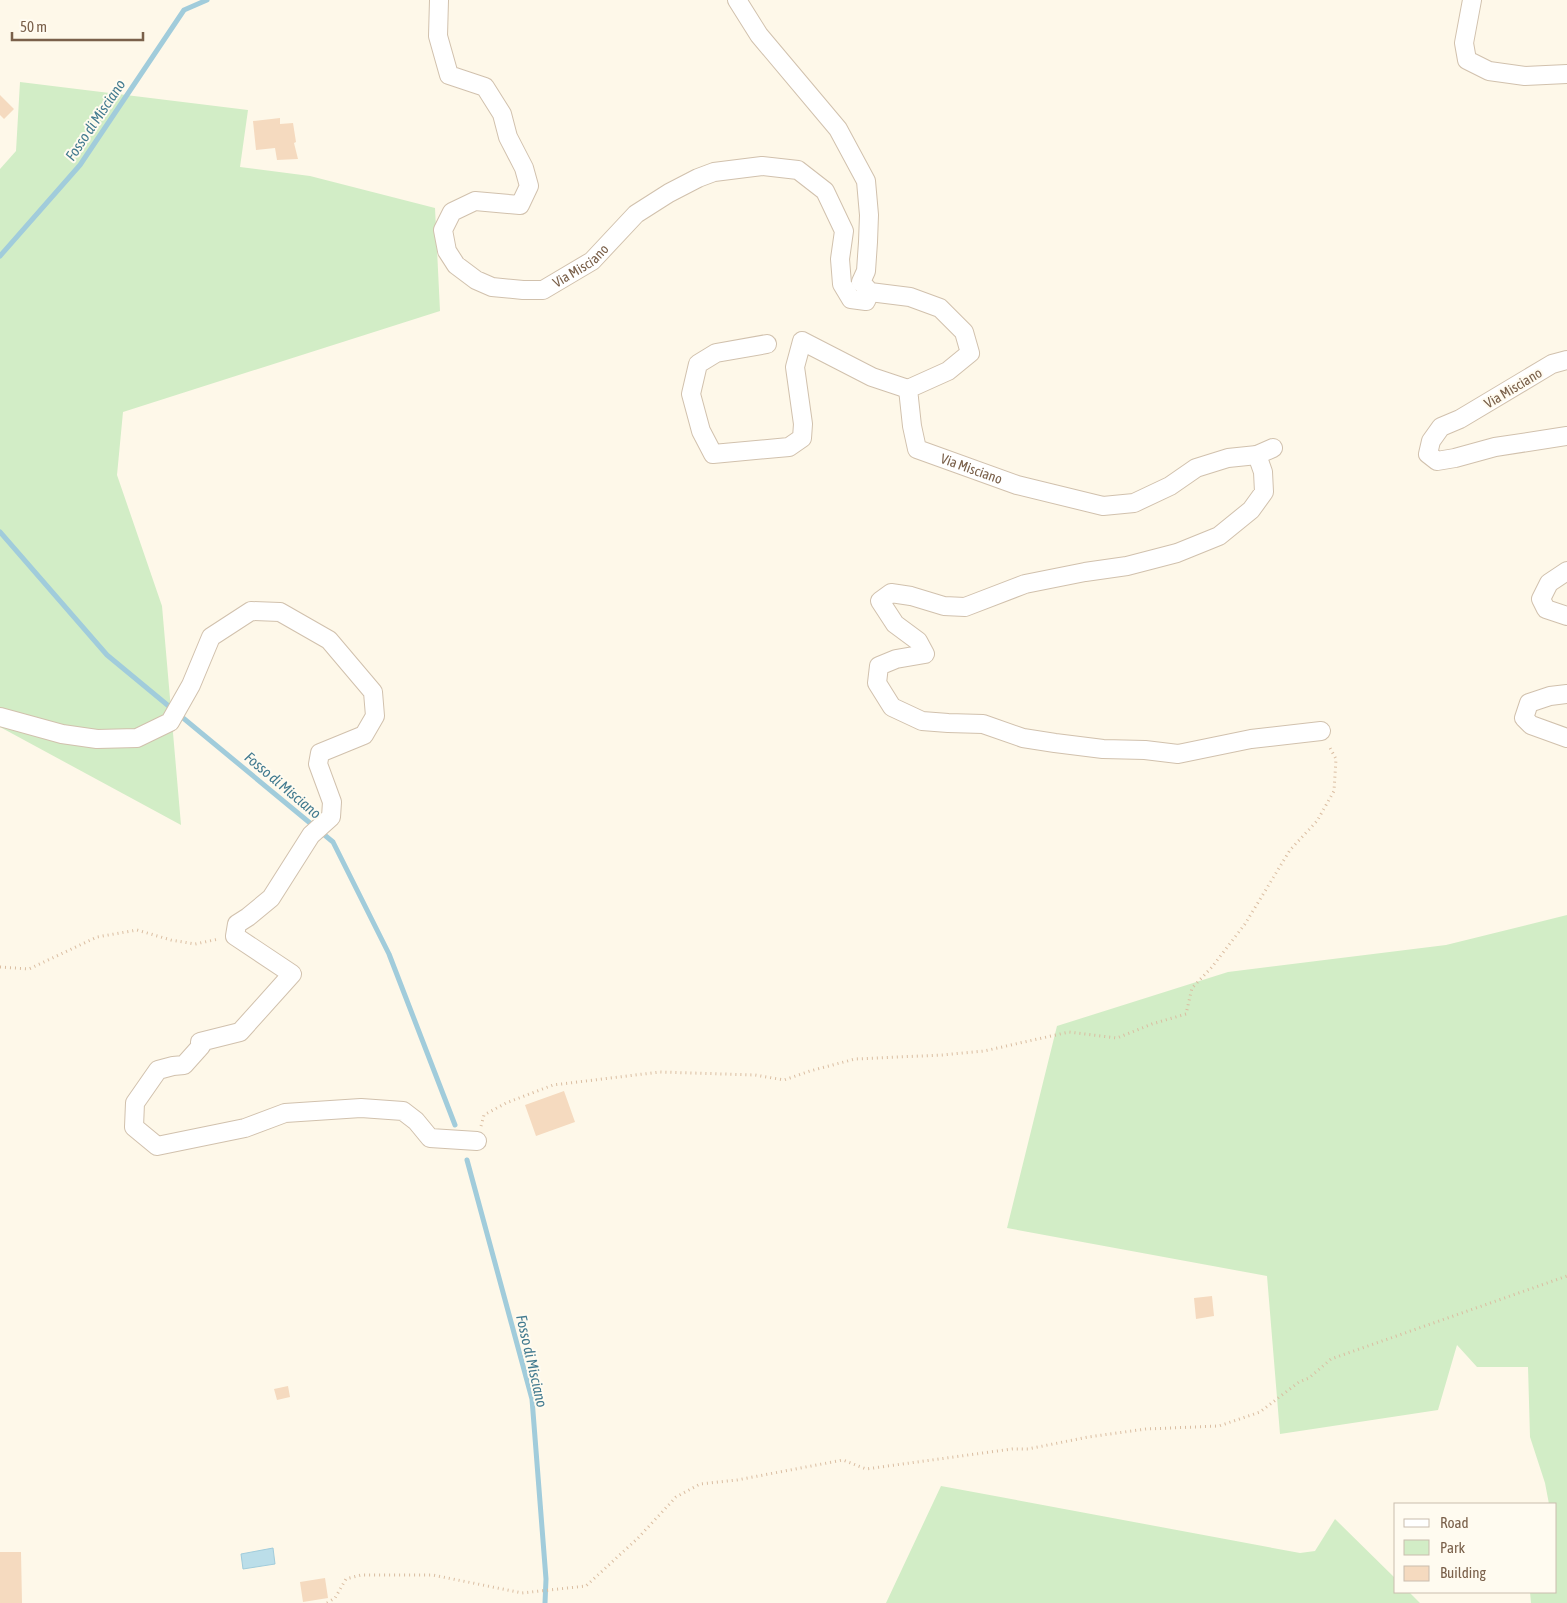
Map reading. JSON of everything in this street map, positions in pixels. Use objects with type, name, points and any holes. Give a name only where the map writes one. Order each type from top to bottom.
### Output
[{"type":"street","name":"Via Misciano","points":[[439,0],[438,36],[449,75],[485,87],[502,114],[508,137],[524,168],[529,186],[520,205],[475,201],[452,212],[442,230],[447,251],[456,265],[476,280],[492,287],[543,290],[592,261],[636,214],[669,193],[698,178],[714,172],[762,166],[798,170],[825,191],[844,231],[840,259],[842,284],[851,299],[866,301],[870,292],[910,296],[940,308],[964,332],[970,353],[948,371],[908,390],[917,449],[1017,485],[1103,506],[1134,503],[1170,486],[1196,468],[1228,458],[1265,452],[1264,492],[1251,510],[1220,536],[1186,550],[1128,566],[1024,584],[965,607],[944,606],[911,596],[891,593],[880,601],[895,624],[918,641],[925,654],[896,659],[879,666],[877,683],[892,707],[922,721],[982,724],[1022,738],[1103,749],[1145,750],[1178,754],[1251,739],[1322,731]]},
{"type":"street","points":[[737,0],[759,35],[838,129],[866,181],[869,216],[868,242],[866,271],[861,282],[870,292]]},
{"type":"street","points":[[1472,0],[1464,42],[1467,60],[1489,71],[1525,76],[1567,74]]},
{"type":"street","points":[[767,344],[716,353],[698,364],[691,394],[701,431],[713,454],[790,447],[802,438],[803,424],[795,367],[802,341],[872,377],[908,390]]},
{"type":"street","name":"Via Misciano","points":[[1567,360],[1552,364],[1460,419],[1441,427],[1431,441],[1428,454],[1437,461],[1456,458],[1494,447],[1567,436]]},
{"type":"street","points":[[1567,571],[1549,583],[1542,599],[1546,609],[1567,616]]},
{"type":"street","points":[[0,717],[62,734],[97,740],[137,738],[170,722],[191,685],[211,637],[251,611],[280,612],[329,640],[373,692],[375,716],[364,735],[320,753],[318,764],[332,802],[331,817],[311,835],[270,898],[237,924],[235,936],[292,974],[240,1032],[200,1042],[200,1046],[184,1065],[158,1070],[135,1104],[134,1127],[157,1146],[245,1128],[285,1113],[361,1108],[403,1111],[430,1138],[477,1141]]},
{"type":"street","points":[[1567,694],[1550,696],[1529,703],[1524,718],[1531,725],[1567,738]]},
{"type":"path","points":[[477,1141],[484,1115],[506,1103],[553,1084],[660,1072],[755,1075],[784,1080],[855,1059],[984,1051],[1069,1032],[1117,1038],[1152,1024],[1186,1014],[1192,988],[1212,967],[1245,924],[1290,850],[1317,821],[1334,791],[1336,759],[1322,731]]},
{"type":"path","points":[[0,967],[29,969],[97,937],[137,930],[171,940],[195,944],[235,936]]},
{"type":"path","points":[[327,1603],[335,1598],[346,1579],[361,1575],[433,1575],[522,1593],[586,1586],[638,1538],[676,1497],[700,1484],[737,1480],[844,1460],[866,1469],[1012,1449],[1028,1449],[1088,1437],[1146,1429],[1219,1426],[1260,1412],[1299,1382],[1309,1378],[1331,1359],[1567,1276]]},
{"type":"green space","points":[[20,82],[248,110],[240,167],[310,176],[435,208],[440,311],[123,412],[117,475],[162,606],[181,825],[0,727],[0,169],[16,151]]},
{"type":"green space","points":[[1567,915],[1567,1603],[1531,1603],[1530,1593],[1557,1593],[1557,1503],[1549,1503],[1545,1483],[1530,1437],[1528,1367],[1477,1367],[1457,1345],[1438,1410],[1280,1434],[1267,1276],[1007,1228],[1057,1026],[1228,972],[1446,945]]},
{"type":"green space","points":[[941,1486],[1300,1553],[1315,1551],[1335,1519],[1394,1577],[1394,1593],[1410,1593],[1420,1603],[886,1603]]},
{"type":"water","points":[[273,1548],[275,1564],[243,1569],[241,1554]]},
{"type":"building","points":[[0,95],[14,109],[4,119],[0,115]]},
{"type":"building","points":[[280,118],[280,124],[293,123],[296,142],[294,143],[298,159],[277,160],[275,148],[256,150],[253,121]]},
{"type":"building","points":[[564,1091],[575,1122],[536,1136],[525,1105]]},
{"type":"building","points":[[1212,1296],[1214,1316],[1196,1319],[1194,1298]]},
{"type":"building","points":[[288,1386],[290,1397],[277,1400],[274,1389]]},
{"type":"building","points":[[0,1552],[21,1552],[22,1603],[0,1603]]},
{"type":"building","points":[[325,1578],[328,1598],[303,1602],[300,1582]]},
{"type":"waterway","name":"Fosso di Misciano","points":[[0,256],[80,165],[184,10],[207,0]]},
{"type":"waterway","name":"Fosso di Misciano","points":[[0,532],[107,655],[333,842],[389,954],[455,1125]]},
{"type":"waterway","name":"Fosso di Misciano","points":[[467,1160],[532,1399],[546,1579],[545,1603]]}]
